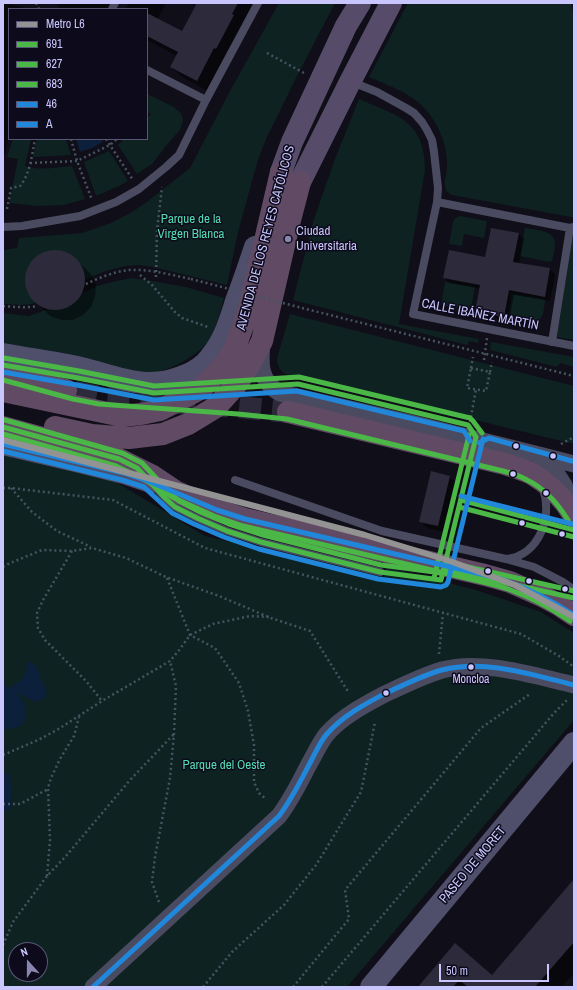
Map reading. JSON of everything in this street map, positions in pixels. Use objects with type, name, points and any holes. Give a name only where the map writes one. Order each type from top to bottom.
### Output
[{"type":"highway","name":"AVENIDA DE LOS REYES CATÓLICOS","points":[[3,391],[122,416],[160,410],[202,388],[220,370],[234,350],[247,316],[281,172]]},
{"type":"highway","name":"AVENIDA DE LOS REYES CATÓLICOS","points":[[3,415],[92,435],[129,438],[163,434],[188,424],[216,407],[236,386],[249,366],[262,341],[300,182]]},
{"type":"highway","points":[[3,373],[77,385]]},
{"type":"highway","points":[[288,412],[505,464],[530,473],[538,478],[557,494],[571,511]]},
{"type":"highway","points":[[3,427],[109,456],[119,460],[143,475],[151,475],[175,492],[217,510],[245,519],[485,574],[510,582],[559,605],[574,615]]},
{"type":"main road","points":[[346,26],[352,3]]},
{"type":"main road","name":"AVENIDA DE LOS REYES CATÓLICOS","points":[[281,172],[292,142],[346,26],[360,3]]},
{"type":"main road","name":"AVENIDA DE LOS REYES CATÓLICOS","points":[[300,182],[310,149],[347,59],[377,3]]},
{"type":"main road","points":[[300,182],[391,3]]},
{"type":"main road","points":[[3,354],[80,368],[138,383],[155,384],[167,382],[191,373],[203,365],[211,357],[223,337],[258,240],[272,193],[281,172]]},
{"type":"main road","points":[[3,444],[124,473],[143,475]]},
{"type":"main road","name":"PASEO DE MORET","points":[[371,987],[574,743]]},
{"type":"street","points":[[262,341],[260,360],[262,372],[272,388],[280,393],[574,464]]},
{"type":"street","points":[[535,454],[555,471],[564,485],[571,511]]},
{"type":"street","points":[[93,987],[278,816],[288,803],[321,742],[327,734],[334,726],[365,704],[422,677],[443,670],[471,666],[503,669],[571,692]]},
{"type":"lane","points":[[3,227],[22,226],[80,216],[116,202],[139,190],[166,168],[179,155],[206,100],[258,3]]},
{"type":"lane","points":[[148,71],[206,100]]},
{"type":"lane","points":[[350,82],[377,92],[406,108],[422,122],[432,140],[438,188],[437,202]]},
{"type":"lane","name":"CALLE IBÁÑEZ MARTÍN","points":[[552,342],[572,228],[437,202],[413,314],[552,342],[574,346]]},
{"type":"lane","points":[[3,365],[77,385]]},
{"type":"lane","points":[[143,475],[166,499],[175,506],[197,518],[227,531],[261,542],[380,572]]},
{"type":"lane","points":[[506,559],[515,558],[522,555],[531,548],[539,537],[547,512],[546,499],[538,478]]},
{"type":"lane","points":[[235,480],[382,531],[506,559],[534,567],[563,582],[574,590]]},
{"type":"path","points":[[267,53],[304,73]]},
{"type":"path","points":[[7,209],[11,188],[20,186],[24,181],[35,140]]},
{"type":"path","points":[[70,140],[92,200]]},
{"type":"path","points":[[107,140],[133,180]]},
{"type":"path","points":[[30,162],[77,161],[110,146],[116,140]]},
{"type":"path","points":[[156,277],[157,230],[162,187]]},
{"type":"path","points":[[86,284],[96,279],[129,270],[156,272],[191,279],[574,376]]},
{"type":"path","points":[[140,275],[152,285],[182,318],[213,330]]},
{"type":"path","points":[[3,306],[16,308],[38,306]]},
{"type":"path","points":[[473,357],[467,388],[486,391],[492,362]]},
{"type":"path","points":[[471,368],[490,372]]},
{"type":"path","points":[[470,425],[476,389]]},
{"type":"path","points":[[557,446],[574,438]]},
{"type":"path","points":[[3,488],[113,500],[204,548],[521,634],[559,656],[574,667]]},
{"type":"path","points":[[12,488],[32,512],[57,531],[92,548],[126,558],[166,577],[219,596],[271,618],[310,631],[349,693]]},
{"type":"path","points":[[3,567],[42,550],[72,551],[92,548]]},
{"type":"path","points":[[72,551],[37,613],[38,628],[45,640],[86,681],[102,701]]},
{"type":"path","points":[[166,577],[190,635],[215,648],[239,682],[248,711],[254,745],[254,782],[259,793],[266,799]]},
{"type":"path","points":[[439,654],[443,613]]},
{"type":"path","points":[[3,755],[38,740],[56,730],[170,661],[190,635],[213,624],[233,619],[250,616],[271,618]]},
{"type":"path","points":[[159,902],[152,882],[155,857],[170,778],[174,734],[176,686],[170,661]]},
{"type":"path","points":[[322,987],[571,692]]},
{"type":"path","points":[[293,987],[349,919],[345,890],[481,728],[530,694]]},
{"type":"path","points":[[47,876],[50,840],[48,788],[60,758],[74,736],[79,716]]},
{"type":"path","points":[[203,987],[232,952],[284,905],[316,865],[361,792],[375,722]]},
{"type":"path","points":[[3,945],[13,922],[47,876],[66,856],[130,780],[174,734]]},
{"type":"path","points":[[3,804],[20,804],[48,788]]},
{"type":"green space","name":"Parque de la Virgen Blanca","points":[[279,3],[335,3],[266,139],[258,160],[238,232],[227,285],[153,267],[140,265],[125,266],[91,277],[32,304],[3,304],[3,250],[17,248],[19,238],[82,233],[111,223],[132,212],[148,201],[190,168],[230,91]]},
{"type":"green space","points":[[408,3],[571,3],[574,18],[574,217],[452,195],[447,192],[445,188],[447,160],[445,145],[432,117],[414,99],[369,77]]},
{"type":"green space","points":[[148,94],[172,106],[181,113],[183,120],[180,130],[152,164],[137,174],[118,145],[123,140],[148,140],[148,117],[151,114],[148,112]]},
{"type":"green space","points":[[359,99],[386,110],[407,122],[414,130],[420,141],[424,154],[425,170],[399,324],[479,339],[478,343],[469,341],[467,345],[293,300],[313,222],[335,159]]},
{"type":"green space","points":[[13,140],[31,140],[25,166],[42,168],[72,166],[85,199],[64,205],[37,206],[9,203],[18,159],[7,157]]},
{"type":"green space","points":[[37,140],[66,140],[71,155],[33,157]]},
{"type":"green space","points":[[109,151],[128,181],[96,196],[84,162]]},
{"type":"green space","points":[[460,216],[487,221],[484,238],[464,234],[462,246],[449,244],[453,222],[455,218]]},
{"type":"green space","points":[[525,228],[540,230],[552,236],[555,245],[552,261],[550,262],[520,256]]},
{"type":"green space","points":[[574,236],[574,340],[557,337],[572,240]]},
{"type":"green space","points":[[132,278],[186,287],[224,298],[215,330],[206,344],[190,357],[172,367],[161,371],[142,374],[3,344],[3,313],[29,316],[97,286]]},
{"type":"green space","points":[[445,282],[475,287],[470,310],[441,305]]},
{"type":"green space","points":[[512,294],[544,299],[544,310],[541,318],[536,322],[509,317]]},
{"type":"green space","points":[[290,314],[574,386],[574,444],[285,374],[277,363],[277,358]]},
{"type":"green space","points":[[491,342],[574,357],[574,367],[560,363],[557,367],[490,350]]},
{"type":"green space","name":"Parque del Oeste","points":[[3,449],[98,471],[205,536],[384,577],[387,567],[476,590],[541,612],[574,633],[574,720],[347,987],[3,987]]},
{"type":"water","points":[[76,140],[102,140],[103,142],[92,148],[80,152]]},
{"type":"water","points":[[27,662],[37,665],[40,678],[47,690],[45,697],[40,701],[34,701],[19,693],[18,694],[25,707],[24,721],[16,728],[3,729],[3,685],[10,688],[20,681],[27,671]]},
{"type":"building","points":[[197,3],[238,3],[232,14],[234,15],[216,49],[214,48],[197,81],[170,67],[178,52],[148,37],[148,14],[182,31]]},
{"type":"building","points":[[491,228],[519,233],[513,262],[550,268],[545,297],[509,290],[504,317],[475,312],[480,285],[443,278],[449,250],[485,257]]},
{"type":"building","points":[[49,250],[61,250],[77,258],[83,268],[85,280],[83,292],[77,302],[61,310],[49,310],[33,302],[25,286],[25,274],[33,258]]},
{"type":"building","points":[[431,471],[450,476],[438,526],[419,522]]},
{"type":"building","points":[[574,879],[574,942],[535,987],[468,987],[459,980],[453,987],[418,987],[455,943],[492,975]]},
{"type":"waterway","points":[[3,780],[3,804]]},
{"type":"tunnel","points":[[75,392],[100,397],[288,412]]},
{"type":"metro line","name":"L6","points":[[3,440],[365,535],[447,560],[515,585],[574,617]]},
{"type":"transit line","name":"683","points":[[4,358],[154,386],[299,377],[470,418],[482,433]]},
{"type":"transit line","name":"691","points":[[3,365],[154,393],[298,384],[468,425],[476,437]]},
{"type":"transit line","name":"46","points":[[3,372],[154,400],[297,391],[464,431],[470,441]]},
{"type":"transit line","name":"627","points":[[3,380],[73,399],[99,404],[287,419],[503,471],[521,477],[539,487],[555,502],[568,520]]},
{"type":"transit line","name":"683","points":[[5,420],[122,453],[142,463],[179,501],[200,512],[229,524],[263,535],[381,565],[442,573]]},
{"type":"transit line","name":"691","points":[[3,427],[119,459],[137,468],[175,507],[227,531],[261,542],[380,572],[441,580]]},
{"type":"transit line","name":"627","points":[[3,434],[116,466],[147,481],[172,497],[214,516],[243,526],[499,586],[532,599],[570,621]]},
{"type":"transit line","name":"683","points":[[434,578],[469,435]]},
{"type":"transit line","name":"691","points":[[441,580],[476,437]]},
{"type":"transit line","name":"46","points":[[479,443],[489,438],[572,461]]},
{"type":"transit line","name":"46","points":[[3,451],[122,480],[144,487],[172,513],[224,537],[259,549],[378,579],[441,587],[446,585],[448,582],[483,439]]},
{"type":"transit line","name":"A","points":[[3,444],[124,473],[148,481],[217,510],[245,519],[500,579],[518,585],[551,601],[574,615]]},
{"type":"transit line","name":"46","points":[[461,496],[572,524]]},
{"type":"transit line","name":"683","points":[[461,500],[574,530]]},
{"type":"transit line","name":"691","points":[[459,507],[574,537]]},
{"type":"transit line","name":"683","points":[[446,562],[574,591]]},
{"type":"transit line","name":"691","points":[[444,569],[574,598]]},
{"type":"transit line","name":"A","points":[[93,987],[279,816],[284,810],[324,738],[332,728],[354,711],[386,693],[421,677],[442,670],[459,667],[492,667],[525,673],[574,685]]},
{"type":"place","name":"Ciudad Universitaria","points":[[288,239]]},
{"type":"place","name":"Moncloa","points":[[471,667]]}]
